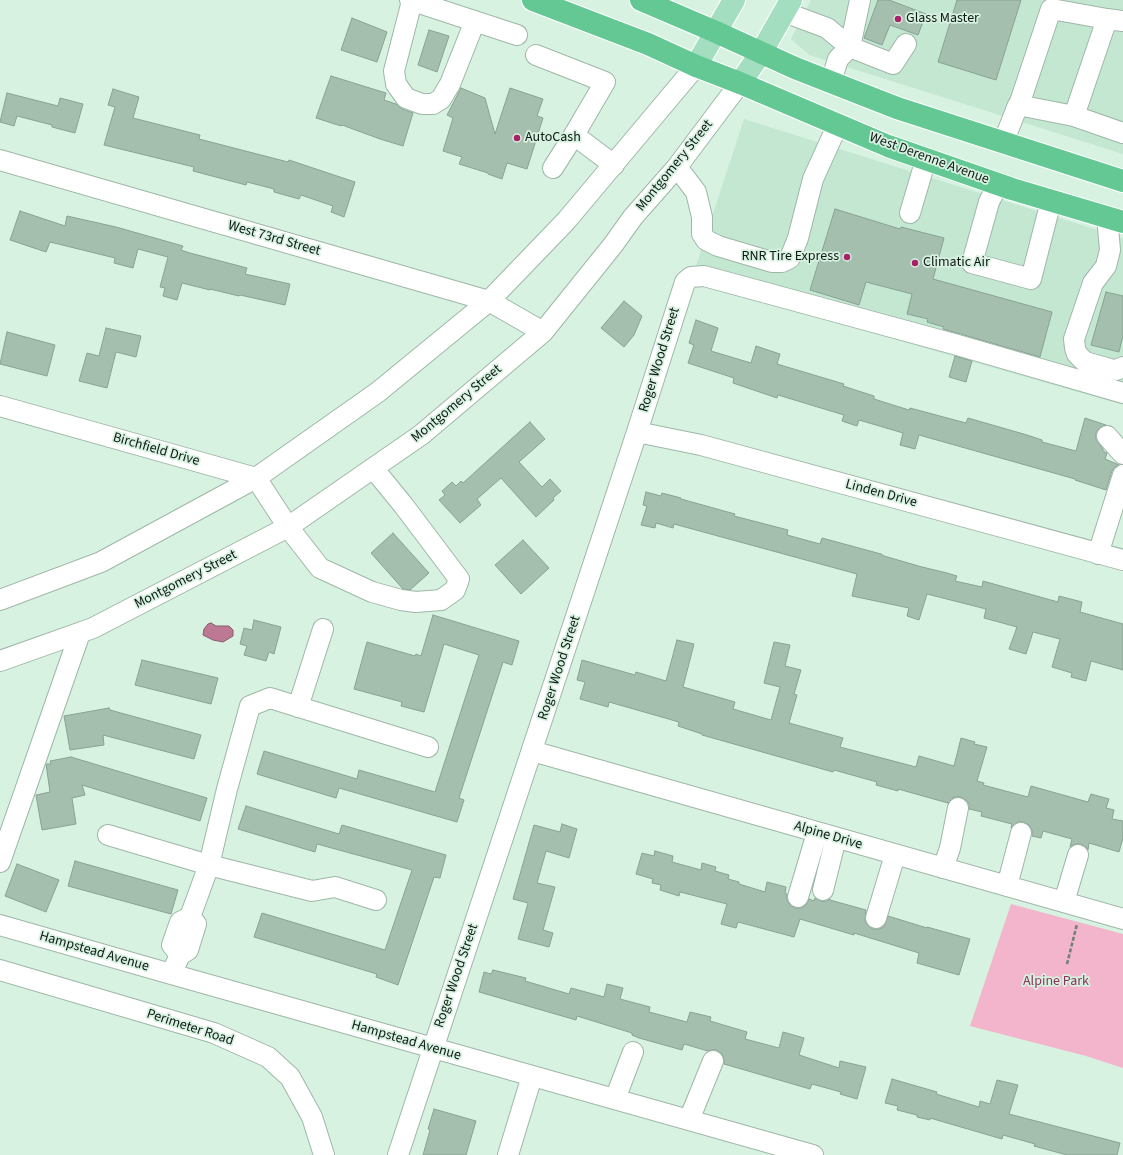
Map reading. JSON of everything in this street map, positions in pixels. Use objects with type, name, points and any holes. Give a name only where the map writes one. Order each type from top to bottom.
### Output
[{"type":"highway","name":"West Derenne Avenue","points":[[533,0],[648,44],[696,66],[740,83],[888,146],[998,184],[1115,220]]},
{"type":"highway","points":[[641,0],[795,68],[897,108],[1123,181]]},
{"type":"main road","points":[[696,66],[734,0]]},
{"type":"main road","name":"Montgomery Street","points":[[740,83],[761,53],[788,6]]},
{"type":"street","points":[[475,21],[450,84],[441,99],[433,104],[422,104],[406,98],[396,84],[394,71],[412,0],[475,21],[517,35]]},
{"type":"street","points":[[831,82],[838,59],[850,47],[860,0]]},
{"type":"street","points":[[788,6],[827,28],[850,47],[893,64],[906,44]]},
{"type":"street","points":[[1003,143],[1018,105],[1051,9],[1115,20],[1074,116]]},
{"type":"street","points":[[536,55],[605,82],[553,168]]},
{"type":"street","points":[[0,600],[101,562],[256,478],[378,392],[489,301],[566,221],[696,66]]},
{"type":"street","name":"Montgomery Street","points":[[0,661],[93,628],[288,527],[421,435],[543,332],[633,217],[677,168],[740,83]]},
{"type":"street","points":[[1018,105],[1074,116],[1123,133]]},
{"type":"street","points":[[677,168],[696,192],[702,217],[702,234],[706,240],[718,246],[772,262],[782,262],[790,258],[798,238],[813,179],[838,124]]},
{"type":"street","points":[[574,135],[614,165]]},
{"type":"street","points":[[910,212],[926,159]]},
{"type":"street","name":"West 73rd Street","points":[[0,160],[489,301],[543,332]]},
{"type":"street","points":[[998,184],[989,202],[972,263],[1031,279],[1051,201]]},
{"type":"street","points":[[1115,220],[1106,266],[1093,283],[1074,339],[1074,348],[1085,362],[1116,370],[1123,367]]},
{"type":"street","name":"Roger Wood Street","points":[[398,1155],[638,432],[685,282],[691,277],[704,276],[954,344],[1123,393]]},
{"type":"street","name":"Birchfield Drive","points":[[0,406],[256,478]]},
{"type":"street","name":"Linden Drive","points":[[638,432],[701,445],[1111,557]]},
{"type":"street","points":[[1107,436],[1123,454]]},
{"type":"street","points":[[256,478],[288,527],[320,568],[372,592],[401,600],[416,602],[441,600],[454,590],[459,579],[404,506],[373,468]]},
{"type":"street","points":[[1111,557],[1123,475]]},
{"type":"street","points":[[1111,557],[1123,514]]},
{"type":"street","points":[[298,707],[323,629]]},
{"type":"street","points":[[0,862],[80,632]]},
{"type":"street","points":[[171,974],[180,955],[188,950],[196,924],[190,917],[208,864],[250,706],[270,698],[428,747]]},
{"type":"street","name":"Alpine Drive","points":[[532,751],[894,855],[1123,918]]},
{"type":"street","points":[[943,868],[950,848],[958,808]]},
{"type":"street","points":[[1007,886],[1022,833]]},
{"type":"street","points":[[108,835],[312,892],[335,887],[376,900]]},
{"type":"street","points":[[823,890],[827,836]]},
{"type":"street","points":[[798,897],[827,836]]},
{"type":"street","points":[[876,918],[894,855]]},
{"type":"street","points":[[1072,905],[1078,855]]},
{"type":"street","name":"Hampstead Avenue","points":[[0,925],[813,1155]]},
{"type":"street","name":"Perimeter Road","points":[[0,970],[214,1033],[268,1057],[290,1077],[312,1117],[324,1155]]},
{"type":"street","points":[[615,1099],[633,1052]]},
{"type":"street","points":[[689,1120],[713,1062]]},
{"type":"street","points":[[508,1155],[532,1076]]},
{"type":"path","points":[[1067,964],[1072,905]]},
{"type":"shaded area","points":[[811,0],[1123,0],[1123,154],[809,55],[791,39]]},
{"type":"shaded area","points":[[744,119],[1123,238],[1123,405],[691,281]]},
{"type":"shaded area","points":[[211,623],[216,626],[229,626],[233,630],[233,636],[223,642],[213,640],[203,635],[204,629]]},
{"type":"green space","name":"Alpine Park","points":[[1011,904],[1123,934],[1123,1068],[1086,1056],[970,1026]]},
{"type":"building","name":"Glass Master","points":[[878,0],[889,0],[926,14],[918,35],[890,25],[882,45],[864,38]]},
{"type":"building","points":[[957,0],[1021,0],[996,80],[938,62]]},
{"type":"building","points":[[352,18],[387,32],[377,62],[341,50]]},
{"type":"building","points":[[429,30],[449,36],[437,72],[418,65]]},
{"type":"building","points":[[331,76],[386,93],[384,100],[396,104],[402,109],[413,113],[403,146],[342,125],[341,126],[316,118]]},
{"type":"building","points":[[461,88],[485,98],[495,134],[510,88],[543,99],[537,116],[543,118],[527,169],[507,163],[502,179],[459,164],[462,157],[443,151],[453,118],[447,115]]},
{"type":"building","points":[[113,89],[139,97],[133,118],[200,135],[199,139],[288,162],[289,160],[355,182],[344,217],[331,212],[333,206],[301,195],[299,199],[274,192],[274,189],[247,182],[246,185],[193,171],[194,167],[104,145],[115,107],[108,105]]},
{"type":"building","points":[[7,93],[58,106],[60,98],[83,104],[75,133],[52,127],[52,125],[17,116],[14,126],[0,122]]},
{"type":"building","points":[[835,209],[900,229],[901,227],[944,238],[933,279],[1052,312],[1040,357],[943,329],[944,327],[927,322],[928,319],[907,314],[912,294],[866,282],[859,305],[810,290]]},
{"type":"building","points":[[20,211],[65,226],[67,216],[116,227],[183,246],[181,250],[190,253],[247,268],[245,274],[290,284],[285,305],[182,283],[177,300],[163,296],[165,288],[160,287],[168,257],[138,249],[133,268],[114,263],[115,258],[50,242],[46,252],[10,240]]},
{"type":"building","points":[[1106,292],[1123,296],[1123,335],[1119,352],[1091,345]]},
{"type":"building","points":[[624,301],[642,316],[634,335],[624,347],[601,328]]},
{"type":"building","points":[[696,320],[718,328],[711,351],[751,363],[756,346],[780,354],[777,364],[844,384],[843,386],[874,396],[874,399],[909,410],[910,408],[966,423],[968,418],[1027,435],[1042,440],[1042,442],[1076,451],[1085,418],[1106,425],[1099,428],[1096,433],[1096,439],[1103,451],[1107,453],[1105,459],[1119,465],[1112,471],[1106,490],[1075,479],[919,435],[915,449],[900,445],[903,433],[859,420],[857,426],[842,421],[844,415],[778,395],[777,398],[733,383],[734,378],[688,363],[694,345],[689,343]]},
{"type":"building","points":[[106,328],[141,336],[136,357],[116,352],[107,388],[79,381],[87,353],[99,356]]},
{"type":"building","points":[[7,332],[55,345],[47,376],[0,364]]},
{"type":"building","points":[[955,356],[972,361],[966,382],[949,377]]},
{"type":"building","points":[[530,422],[545,439],[519,462],[542,487],[550,479],[561,491],[536,517],[501,478],[477,499],[481,505],[460,523],[439,500],[445,495],[442,491],[452,482],[456,486],[461,481],[463,483]]},
{"type":"building","points":[[646,492],[661,496],[662,493],[735,514],[734,516],[788,530],[787,535],[820,544],[822,538],[947,573],[957,576],[955,581],[982,587],[983,581],[1058,602],[1059,596],[1082,602],[1080,612],[1123,624],[1123,670],[1091,661],[1086,681],[1071,677],[1072,673],[1052,667],[1060,639],[1033,632],[1026,654],[1009,649],[1017,627],[984,618],[986,609],[927,594],[919,620],[907,616],[909,608],[852,596],[857,574],[674,524],[673,528],[656,523],[655,528],[641,525],[647,506],[643,505]]},
{"type":"building","points":[[393,533],[429,573],[410,590],[403,589],[371,553]]},
{"type":"building","points":[[523,540],[549,568],[521,594],[495,565]]},
{"type":"building","points":[[433,615],[519,641],[512,665],[503,662],[459,798],[464,800],[457,822],[339,788],[336,798],[257,774],[264,751],[357,779],[359,770],[435,792],[479,655],[444,644],[424,712],[401,706],[402,702],[354,689],[367,642],[415,656],[416,654],[421,656]]},
{"type":"building","points":[[254,620],[281,627],[274,654],[269,652],[266,661],[244,655],[247,646],[240,644],[244,628],[252,630]]},
{"type":"building","points":[[677,640],[694,644],[683,687],[735,702],[733,709],[771,720],[780,687],[764,683],[774,642],[790,645],[785,666],[801,670],[794,694],[797,695],[789,723],[843,738],[840,747],[916,767],[919,756],[954,766],[961,738],[975,742],[974,744],[987,747],[977,781],[984,783],[983,785],[1028,797],[1031,786],[1088,802],[1091,794],[1109,799],[1106,808],[1114,810],[1112,819],[1123,821],[1123,838],[1119,852],[1089,843],[1088,850],[1081,844],[1075,844],[1070,847],[1072,839],[1043,831],[1041,838],[1032,836],[1032,830],[1029,825],[1024,822],[1018,822],[1011,828],[1012,824],[981,816],[982,812],[969,809],[969,804],[961,797],[954,797],[948,803],[898,789],[898,791],[876,785],[877,782],[834,770],[833,772],[702,735],[678,726],[679,722],[609,702],[608,707],[580,699],[585,682],[577,680],[582,660],[635,675],[636,672],[666,681]]},
{"type":"building","points":[[142,660],[218,678],[211,704],[135,685]]},
{"type":"building","points":[[109,708],[110,710],[201,735],[194,759],[103,735],[104,745],[70,750],[64,716]]},
{"type":"building","points":[[71,757],[207,798],[200,821],[82,785],[85,795],[72,798],[76,824],[42,830],[36,795],[50,792],[46,764],[51,764],[50,761]]},
{"type":"building","points":[[246,806],[339,834],[342,825],[446,855],[440,878],[434,877],[398,985],[376,977],[377,974],[254,937],[262,913],[385,950],[412,870],[317,844],[315,852],[238,829]]},
{"type":"building","points":[[562,824],[577,829],[569,858],[546,851],[537,883],[555,887],[543,930],[553,933],[549,947],[518,939],[528,903],[513,899],[534,825],[560,832]]},
{"type":"building","points":[[655,851],[673,856],[672,862],[701,870],[702,863],[716,867],[715,871],[729,875],[728,879],[765,892],[767,882],[786,887],[785,893],[787,894],[787,900],[790,905],[795,908],[801,908],[806,905],[809,899],[814,901],[815,898],[821,901],[826,901],[830,899],[866,910],[865,921],[868,926],[873,929],[884,927],[888,916],[970,939],[959,975],[917,963],[919,953],[854,933],[854,935],[800,919],[794,937],[738,922],[736,928],[721,924],[727,904],[680,892],[679,896],[660,890],[661,885],[652,883],[653,879],[636,874],[642,853],[654,856]]},
{"type":"building","points":[[75,861],[178,890],[171,914],[68,886]]},
{"type":"building","points":[[17,864],[59,880],[46,912],[5,896]]},
{"type":"building","points":[[493,970],[526,978],[525,981],[569,994],[571,988],[604,997],[607,984],[623,988],[620,999],[650,1007],[649,1012],[687,1022],[690,1012],[711,1017],[710,1021],[747,1032],[745,1039],[779,1048],[783,1032],[804,1038],[799,1055],[839,1068],[840,1061],[866,1067],[857,1099],[840,1094],[841,1092],[812,1084],[810,1089],[724,1064],[722,1054],[717,1050],[708,1051],[684,1044],[682,1050],[639,1038],[632,1035],[632,1033],[577,1016],[576,1020],[479,992],[484,972],[491,974]]},
{"type":"building","points":[[892,1079],[937,1092],[936,1094],[979,1107],[980,1101],[990,1104],[997,1080],[1018,1085],[1009,1114],[1120,1143],[1117,1155],[1067,1155],[1034,1146],[1035,1144],[1003,1135],[1002,1139],[930,1118],[930,1120],[917,1117],[917,1115],[897,1110],[898,1106],[885,1103]]},
{"type":"building","points":[[434,1109],[476,1121],[466,1155],[423,1155]]},
{"type":"place","name":"Glass Master","points":[[898,19]]},
{"type":"place","name":"AutoCash","points":[[517,138]]},
{"type":"place","name":"RNR Tire Express","points":[[847,257]]},
{"type":"place","name":"Climatic Air","points":[[915,263]]}]
